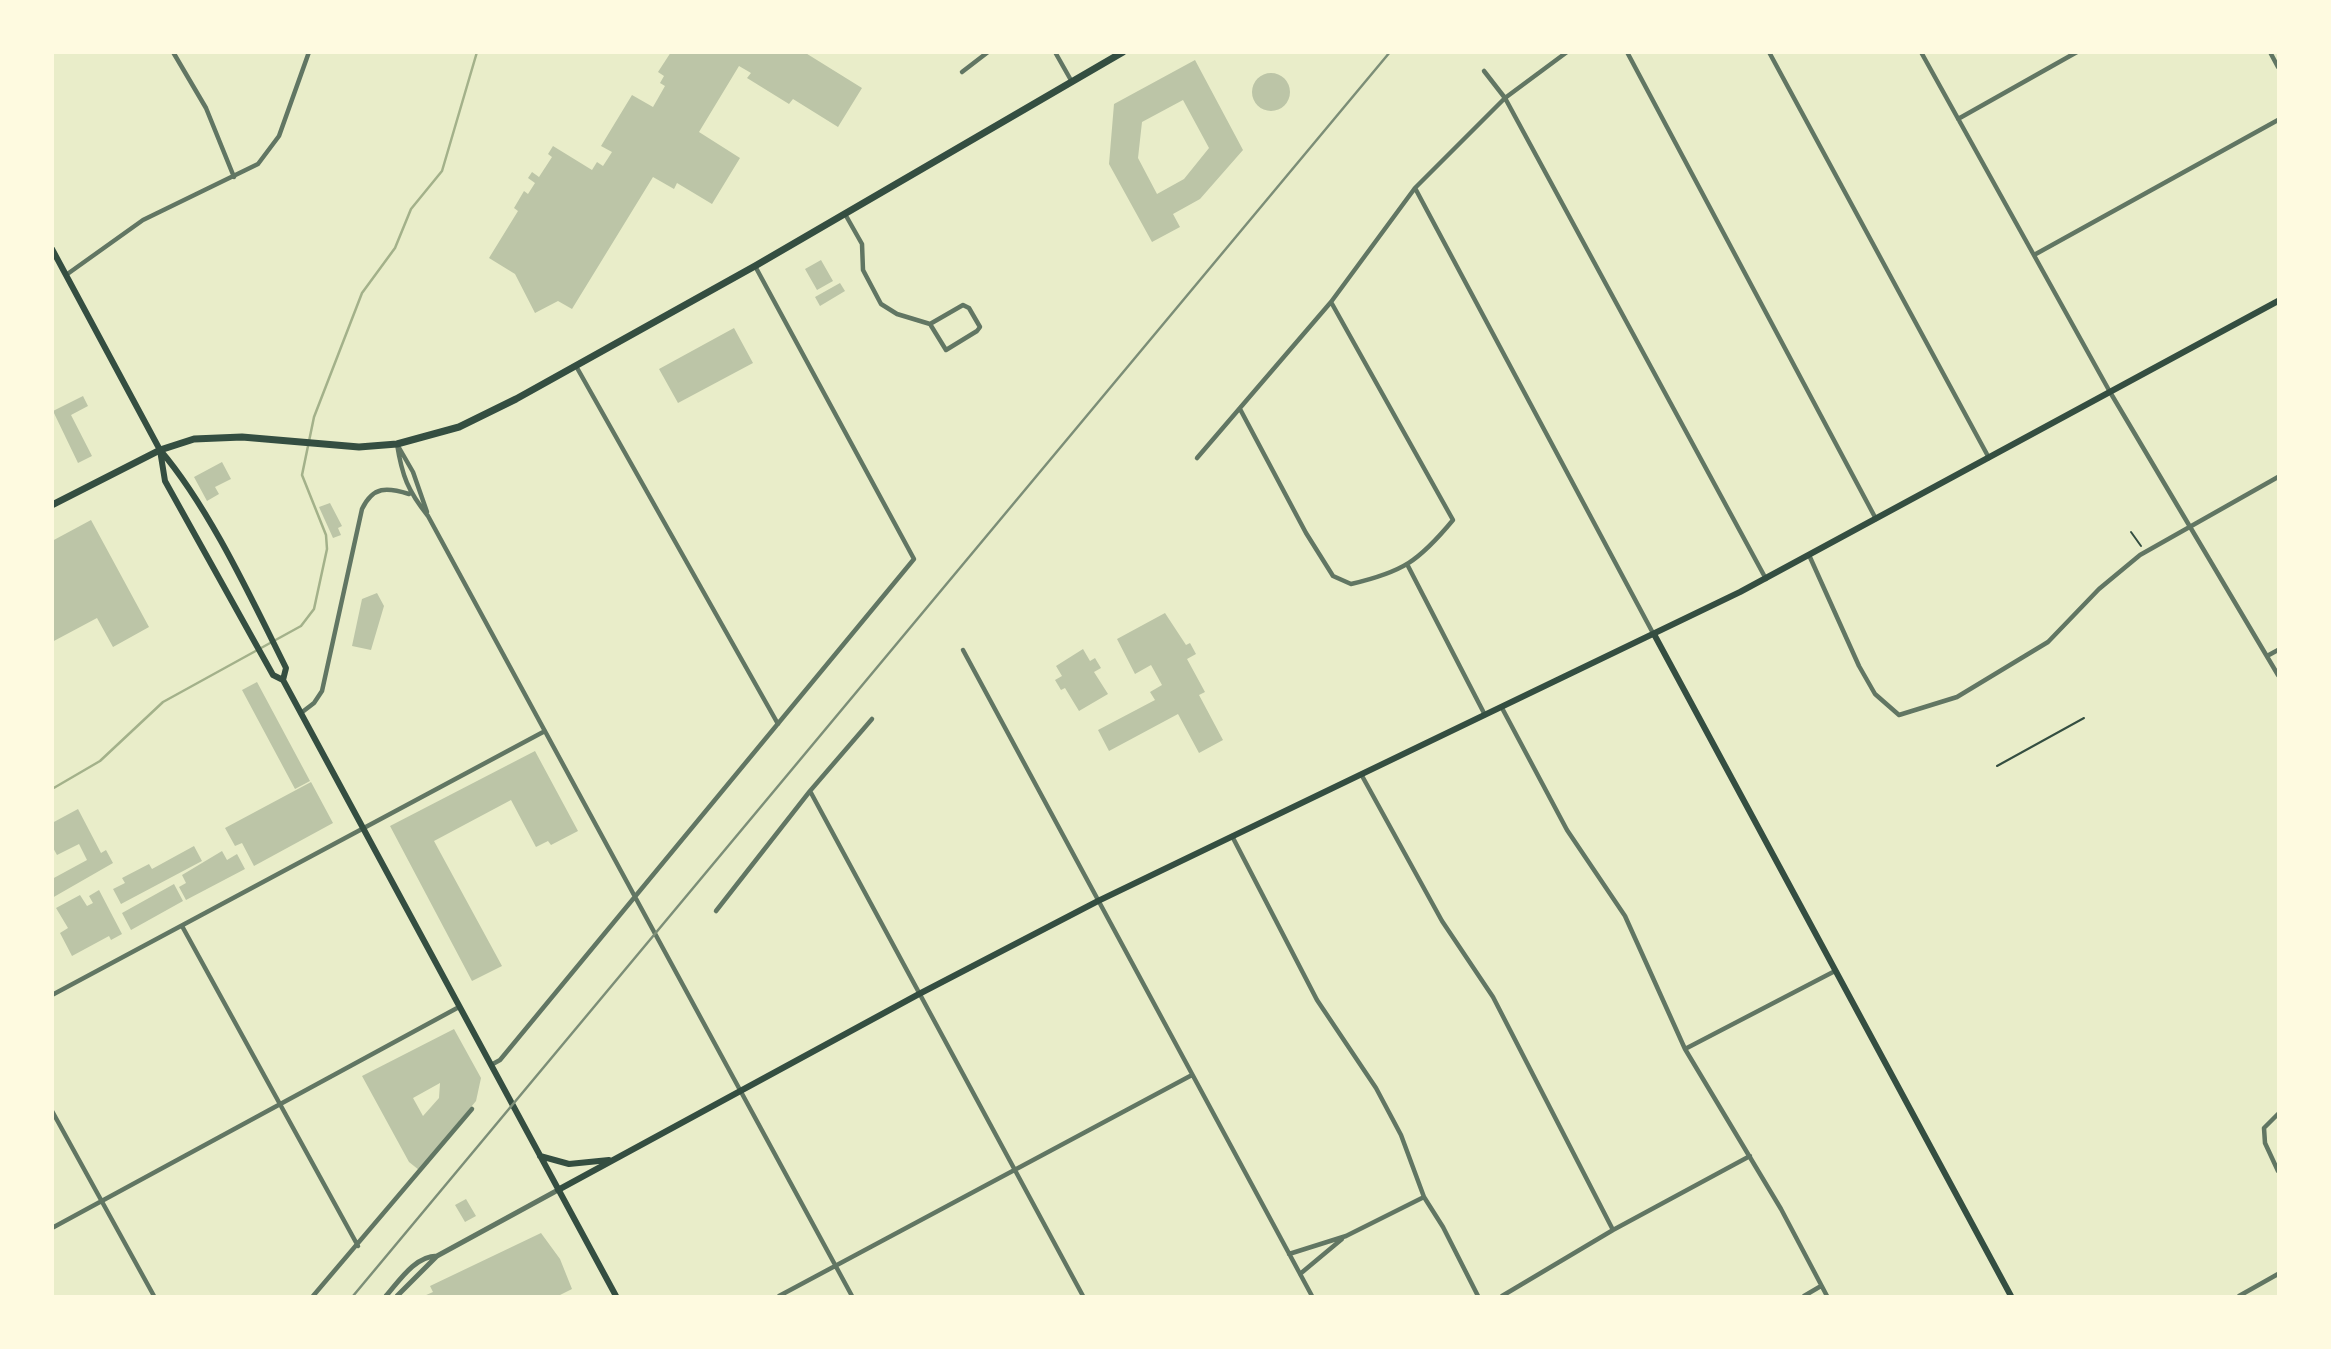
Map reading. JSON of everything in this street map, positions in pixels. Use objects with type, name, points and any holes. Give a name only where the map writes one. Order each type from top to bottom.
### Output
[{"type":"main road","points":[[52,505],[160,450],[194,439],[242,437],[317,446],[397,444],[459,427],[755,266],[1123,52]]},
{"type":"main road","points":[[52,249],[160,450],[180,472],[286,668],[283,680]]},
{"type":"main road","points":[[558,1190],[919,994],[1098,901],[1655,636],[1766,579],[2278,301]]},
{"type":"main road","points":[[160,450],[164,481],[273,676],[283,680],[616,1297]]},
{"type":"main road","points":[[1655,636],[2011,1297]]},
{"type":"main road","points":[[540,1156],[569,1164],[615,1159]]},
{"type":"street","points":[[173,52],[206,108],[234,177]]},
{"type":"street","points":[[66,275],[143,219],[258,164],[273,148],[287,120],[309,52]]},
{"type":"street","points":[[962,72],[988,52]]},
{"type":"street","points":[[1055,52],[1072,82]]},
{"type":"street","points":[[1197,458],[1331,302],[1415,188],[1505,98],[1567,52]]},
{"type":"street","points":[[1627,52],[1876,519]]},
{"type":"street","points":[[1769,52],[1989,458]]},
{"type":"street","points":[[1921,52],[2110,392],[2278,675]]},
{"type":"street","points":[[1958,119],[2077,52]]},
{"type":"street","points":[[2270,52],[2278,67]]},
{"type":"street","points":[[1484,71],[1505,98],[1766,579]]},
{"type":"street","points":[[2034,255],[2278,120]]},
{"type":"street","points":[[1415,188],[1655,636]]},
{"type":"street","points":[[845,214],[862,244],[863,270],[881,304],[897,314],[930,324],[946,350],[980,327],[969,308],[963,305],[930,324]]},
{"type":"street","points":[[490,1065],[500,1060],[914,559],[755,266]]},
{"type":"street","points":[[1240,409],[1306,533],[1333,576],[1351,584],[1408,566],[1430,548],[1453,520],[1331,302]]},
{"type":"street","points":[[576,365],[778,724]]},
{"type":"street","points":[[397,444],[410,494],[428,516]]},
{"type":"street","points":[[397,444],[413,472],[428,516],[852,1297]]},
{"type":"street","points":[[1809,555],[1859,666],[1875,694],[1899,715],[1957,697],[2048,642],[2099,589],[2145,552],[2278,477]]},
{"type":"street","points":[[300,713],[314,703],[322,691],[362,509],[369,496],[382,489],[410,494]]},
{"type":"street","points":[[1408,566],[1486,715]]},
{"type":"street","points":[[963,650],[1312,1297]]},
{"type":"street","points":[[2267,656],[2278,650]]},
{"type":"street","points":[[1502,708],[1567,830],[1625,916],[1685,1049],[1750,1156],[1827,1297]]},
{"type":"street","points":[[716,911],[810,791],[872,719]]},
{"type":"street","points":[[52,995],[545,731]]},
{"type":"street","points":[[1361,774],[1442,921],[1500,1009],[1613,1230]]},
{"type":"street","points":[[810,791],[1083,1297]]},
{"type":"street","points":[[1232,836],[1317,1000],[1377,1087],[1401,1135],[1424,1197],[1443,1227],[1478,1297]]},
{"type":"street","points":[[182,926],[358,1246]]},
{"type":"street","points":[[1685,1049],[1835,971]]},
{"type":"street","points":[[52,1228],[459,1007]]},
{"type":"street","points":[[779,1297],[1192,1075]]},
{"type":"street","points":[[313,1297],[472,1109]]},
{"type":"street","points":[[52,1111],[154,1297]]},
{"type":"street","points":[[2278,1114],[2264,1128],[2265,1143],[2278,1171]]},
{"type":"street","points":[[1502,1297],[1613,1230],[1750,1156]]},
{"type":"street","points":[[397,1297],[437,1256],[558,1190]]},
{"type":"street","points":[[1289,1254],[1346,1236],[1424,1197]]},
{"type":"street","points":[[1300,1274],[1346,1236]]},
{"type":"street","points":[[386,1297],[413,1266],[430,1256],[437,1256]]},
{"type":"street","points":[[2238,1297],[2278,1274]]},
{"type":"street","points":[[1804,1297],[1821,1286]]},
{"type":"path","points":[[2131,532],[2145,552]]},
{"type":"path","points":[[1997,766],[2084,718]]},
{"type":"building","points":[[671,52],[804,52],[862,88],[838,127],[793,99],[789,104],[747,78],[751,73],[739,66],[699,132],[740,158],[712,204],[677,183],[674,189],[653,177],[572,309],[558,301],[535,313],[515,274],[489,258],[518,211],[514,208],[524,191],[528,194],[535,183],[528,178],[532,172],[539,177],[552,157],[548,154],[553,146],[592,170],[597,162],[603,166],[612,152],[601,146],[632,95],[653,107],[665,86],[660,83],[664,76],[658,72]]},
{"type":"building","points":[[1195,60],[1243,150],[1200,199],[1173,214],[1180,227],[1152,242],[1109,164],[1114,104]],"holes":[[[1183,100],[1209,148],[1184,179],[1157,194],[1138,158],[1142,122]]]},
{"type":"building","points":[[1271,73],[1284,79],[1290,92],[1284,105],[1271,111],[1258,105],[1252,92],[1258,79]]},
{"type":"building","points":[[821,260],[833,281],[817,290],[805,269]]},
{"type":"building","points":[[840,283],[845,291],[820,306],[815,297]]},
{"type":"building","points":[[734,328],[753,363],[678,403],[659,369]]},
{"type":"building","points":[[83,396],[88,406],[71,415],[92,456],[78,463],[53,411]]},
{"type":"building","points":[[222,462],[231,479],[215,487],[219,494],[207,501],[194,477]]},
{"type":"building","points":[[330,503],[342,526],[338,528],[341,535],[333,538],[319,507]]},
{"type":"building","points":[[91,520],[149,627],[113,647],[97,618],[52,642],[52,541]]},
{"type":"building","points":[[377,593],[384,606],[371,650],[352,646],[362,599]]},
{"type":"building","points":[[1165,613],[1186,645],[1190,643],[1196,654],[1187,659],[1205,692],[1199,695],[1223,740],[1199,753],[1178,714],[1109,751],[1098,730],[1155,700],[1150,692],[1162,685],[1151,665],[1135,674],[1117,639]]},
{"type":"building","points":[[1083,649],[1090,661],[1095,658],[1101,668],[1094,672],[1108,694],[1079,711],[1065,688],[1061,690],[1055,680],[1062,676],[1056,666]]},
{"type":"building","points":[[257,682],[310,781],[295,789],[242,690]]},
{"type":"building","points":[[535,751],[578,831],[551,845],[548,841],[536,847],[511,800],[434,841],[502,966],[472,981],[390,826]]},
{"type":"building","points":[[311,782],[333,823],[254,866],[242,843],[235,846],[225,828]]},
{"type":"building","points":[[78,809],[101,853],[106,850],[113,863],[52,898],[52,879],[87,860],[79,844],[57,855],[52,846],[52,823]]},
{"type":"building","points":[[194,846],[202,861],[121,904],[113,889],[125,883],[122,878],[149,864],[152,869]]},
{"type":"building","points":[[222,851],[227,860],[237,854],[245,869],[186,900],[179,887],[186,883],[182,875]]},
{"type":"building","points":[[174,884],[183,901],[131,930],[122,913]]},
{"type":"building","points":[[99,890],[122,934],[111,940],[109,936],[72,956],[60,933],[68,928],[56,908],[80,895],[87,906],[93,903],[89,896]]},
{"type":"building","points":[[454,1029],[481,1078],[476,1101],[419,1170],[409,1162],[362,1076]],"holes":[[[440,1083],[439,1098],[423,1116],[413,1098]]]},
{"type":"building","points":[[466,1199],[476,1216],[465,1222],[455,1205]]},
{"type":"building","points":[[541,1233],[560,1259],[572,1289],[558,1296],[424,1296],[433,1292],[430,1286]]},
{"type":"waterway","points":[[52,789],[100,761],[163,702],[301,626],[314,609],[327,549],[326,535],[302,475],[314,417],[362,293],[395,248],[411,209],[442,171],[477,52]]},
{"type":"railway","points":[[353,1296],[1390,52]]}]
